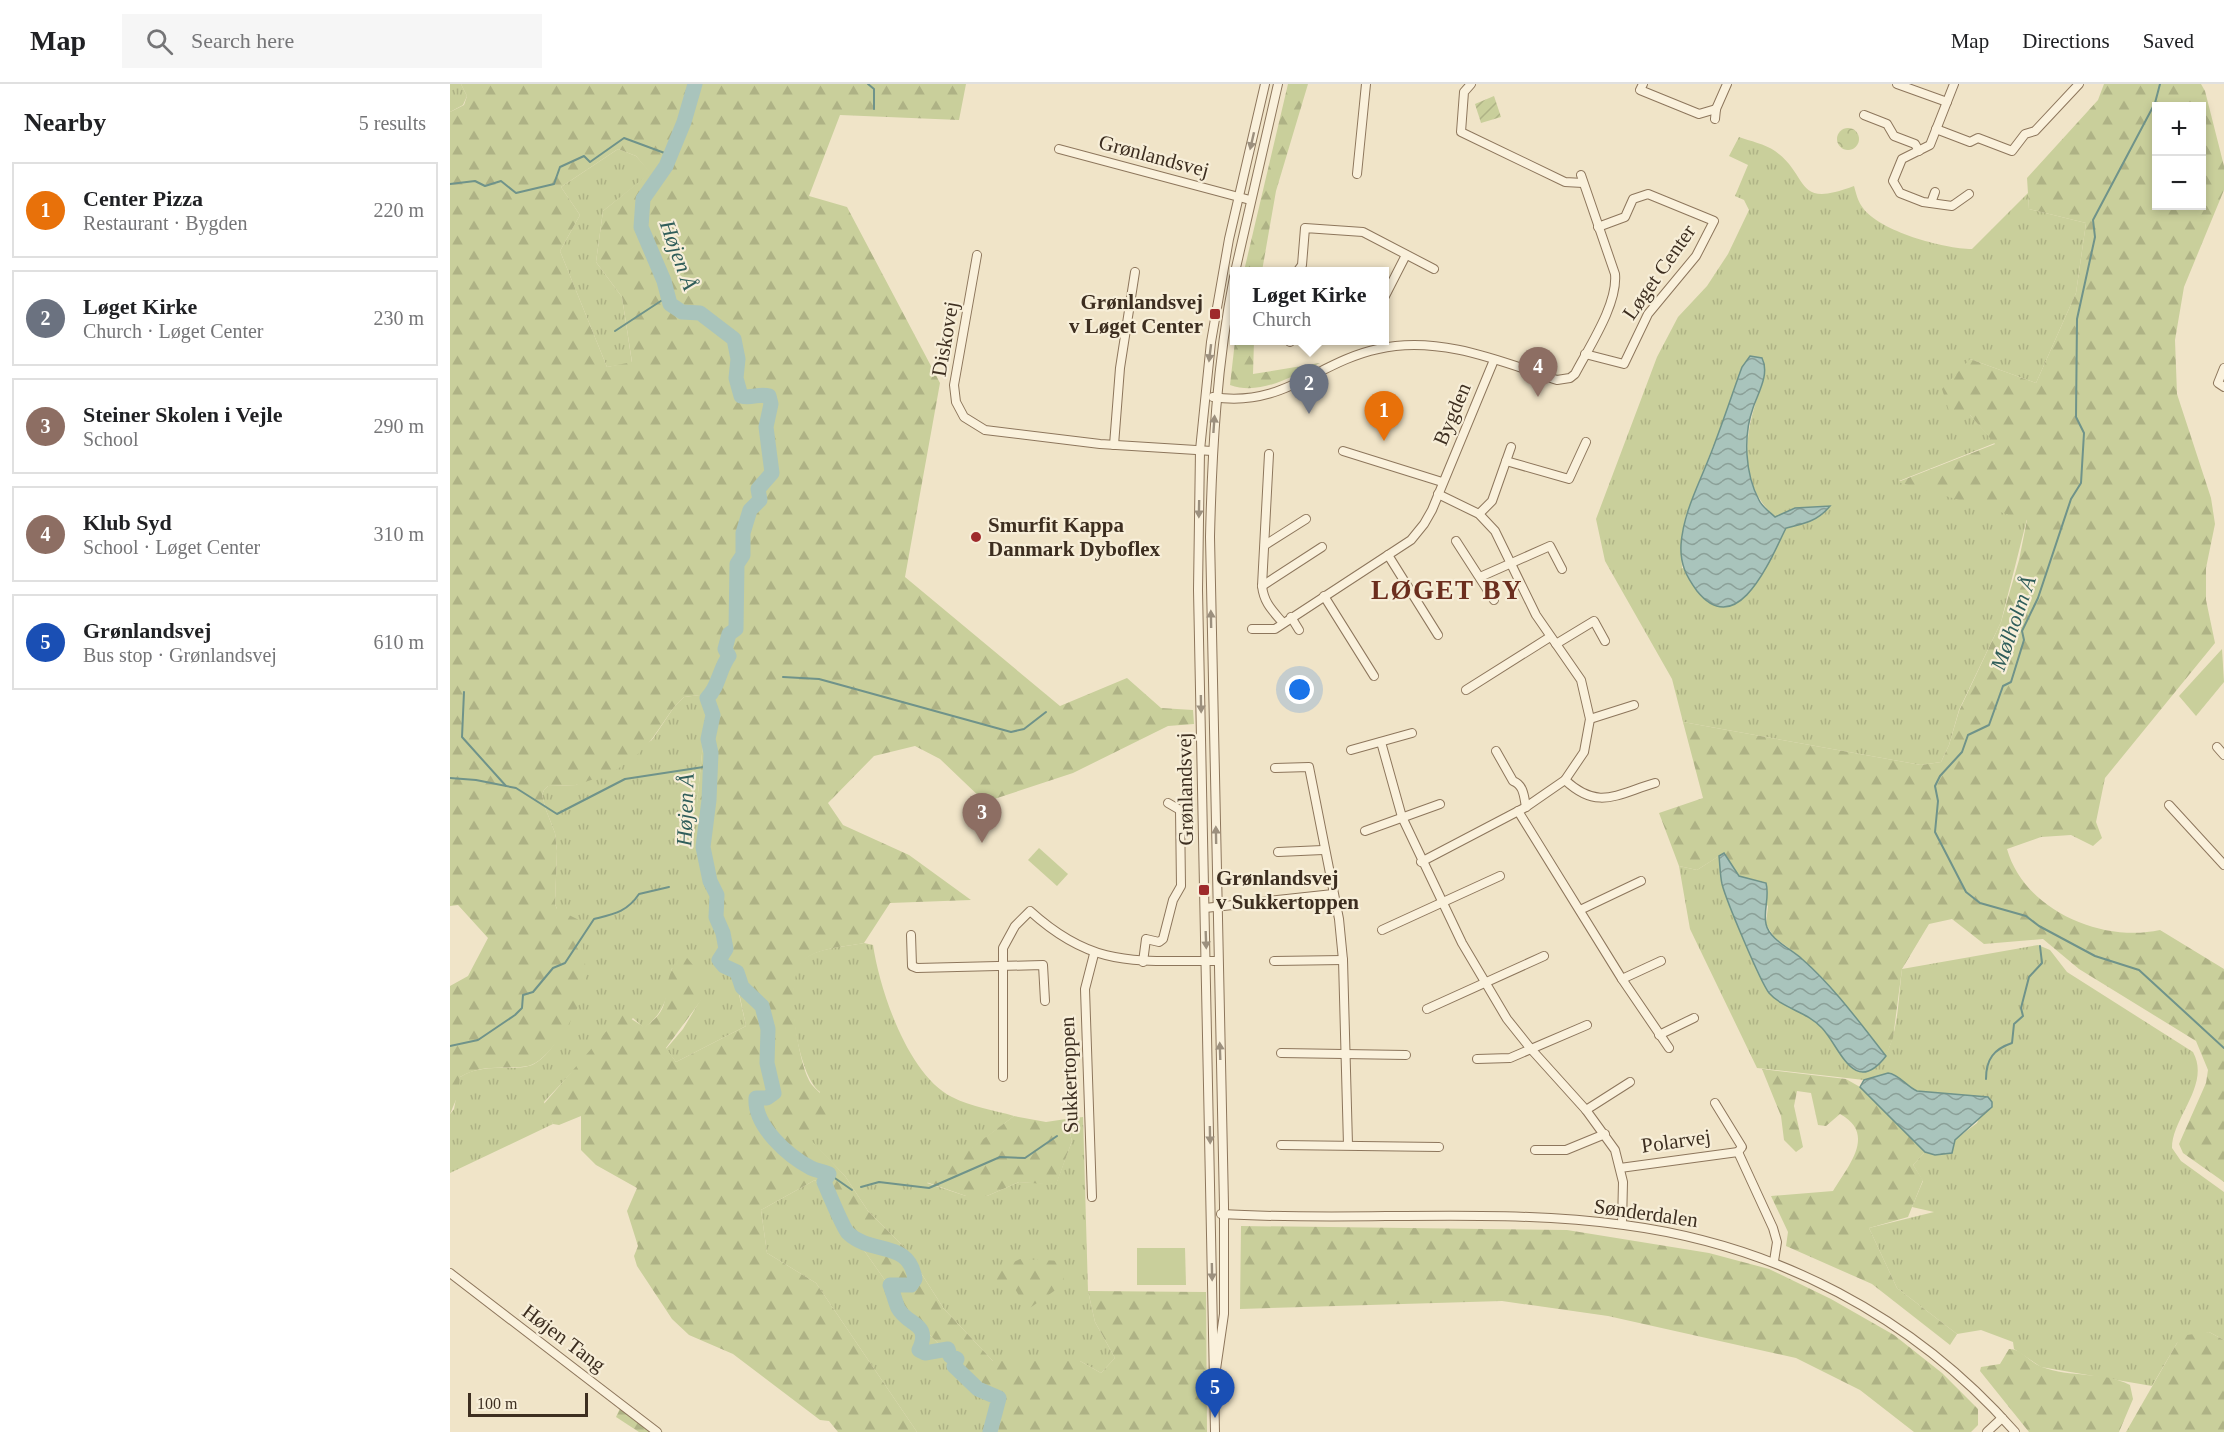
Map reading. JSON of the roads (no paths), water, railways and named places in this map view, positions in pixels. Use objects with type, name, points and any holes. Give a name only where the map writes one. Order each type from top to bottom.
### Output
[{"type":"street","name":"Grønlandsvej","points":[[1215,1432],[1198,579],[1200,450],[1204,396],[1215,314],[1265,84]]},
{"type":"street","points":[[1236,267],[1278,84]]},
{"type":"street","points":[[1358,174],[1366,84]]},
{"type":"street","name":"Løget Center","points":[[1204,396],[1241,398],[1276,393],[1377,345],[1428,345],[1494,360],[1564,380],[1575,374],[1613,296],[1616,285],[1582,179],[1565,182],[1461,132],[1464,92],[1471,84]]},
{"type":"street","points":[[1643,84],[1640,90],[1700,114],[1716,109]]},
{"type":"street","points":[[1715,119],[1716,109],[1726,84]]},
{"type":"street","points":[[1897,84],[1947,102]]},
{"type":"street","points":[[1954,84],[1930,145],[1902,159],[1893,181],[1900,193],[1931,203],[1952,206],[1969,194]]},
{"type":"street","points":[[1936,129],[1970,142],[1978,138],[2012,151],[2025,134],[2035,131],[2079,84]]},
{"type":"street","points":[[1864,115],[1887,124],[1894,135],[1915,144],[1919,151]]},
{"type":"street","name":"Grønlandsvej","points":[[1059,149],[1250,200]]},
{"type":"street","points":[[1931,203],[1935,192]]},
{"type":"street","name":"Løget Center","points":[[1585,354],[1624,364],[1648,314],[1696,256],[1714,221],[1648,194],[1633,200],[1625,217],[1598,227]]},
{"type":"street","points":[[1301,267],[1305,228],[1354,230],[1434,269]]},
{"type":"street","name":"Diskovej","points":[[977,255],[954,385],[956,402],[964,417],[985,430],[1032,438],[1212,451]]},
{"type":"street","points":[[1389,288],[1406,255]]},
{"type":"street","points":[[1113,445],[1120,368],[1135,272]]},
{"type":"street","name":"Grønlandsvej","points":[[1214,1384],[1224,1314],[1224,1214],[1210,590],[1212,451],[1216,398],[1230,304]]},
{"type":"street","name":"Bygden","points":[[1252,629],[1275,629],[1411,540],[1424,524],[1438,494],[1494,360]]},
{"type":"street","points":[[2224,368],[2218,383],[2224,387]]},
{"type":"street","points":[[1506,461],[1569,479],[1586,442]]},
{"type":"street","points":[[1479,514],[1492,501],[1511,447]]},
{"type":"street","points":[[1343,451],[1442,482]]},
{"type":"street","points":[[1269,454],[1262,586],[1263,598],[1268,607],[1283,622]]},
{"type":"street","points":[[1421,862],[1522,809],[1565,780],[1584,752],[1590,718],[1581,680],[1528,601],[1512,562],[1495,531],[1479,514],[1438,494]]},
{"type":"street","points":[[1265,545],[1306,519]]},
{"type":"street","points":[[1456,541],[1494,600]]},
{"type":"street","points":[[1479,577],[1550,546],[1562,569]]},
{"type":"street","points":[[1262,586],[1322,547]]},
{"type":"street","points":[[1388,555],[1438,635]]},
{"type":"street","points":[[1324,596],[1374,676]]},
{"type":"street","points":[[1291,617],[1299,630]]},
{"type":"street","points":[[1466,690],[1553,640],[1594,621],[1605,641]]},
{"type":"street","points":[[1590,718],[1634,705]]},
{"type":"street","points":[[1351,750],[1412,733]]},
{"type":"street","name":"Polarvej","points":[[1381,742],[1402,818],[1441,902],[1485,983],[1531,1049],[1605,1134],[1620,1168],[1624,1197],[1622,1224]]},
{"type":"street","points":[[2217,747],[2224,754]]},
{"type":"street","points":[[1496,751],[1513,781],[1518,783],[1523,792],[1522,809],[1580,910],[1622,979],[1669,1048]]},
{"type":"street","points":[[1275,768],[1309,767],[1343,960],[1348,1145]]},
{"type":"street","points":[[1565,780],[1578,792],[1594,799],[1655,783]]},
{"type":"street","points":[[1143,962],[1146,939],[1159,942],[1163,939],[1173,900],[1181,886],[1180,810],[1168,803]]},
{"type":"street","points":[[1365,831],[1440,804]]},
{"type":"street","points":[[2169,805],[2224,865]]},
{"type":"street","points":[[1278,852],[1323,850]]},
{"type":"street","points":[[1383,930],[1500,876]]},
{"type":"street","points":[[1580,910],[1641,881]]},
{"type":"street","points":[[1205,908],[1333,894]]},
{"type":"street","points":[[1003,1077],[1001,965],[1003,948],[1008,936],[1030,911],[1062,937],[1094,954],[1143,962],[1218,961]]},
{"type":"street","name":"Sukkertoppen","points":[[911,935],[910,960],[912,966],[917,968],[1043,965],[1045,1001]]},
{"type":"street","name":"Sukkertoppen","points":[[1092,1197],[1085,988],[1094,954]]},
{"type":"street","points":[[1426,1009],[1544,956]]},
{"type":"street","points":[[1274,961],[1343,960]]},
{"type":"street","points":[[1622,979],[1661,961]]},
{"type":"street","points":[[1659,1035],[1694,1018]]},
{"type":"street","points":[[1477,1059],[1510,1058],[1587,1025]]},
{"type":"street","points":[[1281,1053],[1406,1055]]},
{"type":"street","points":[[1586,1110],[1630,1082]]},
{"type":"street","points":[[1715,1103],[1742,1147],[1738,1152],[1773,1228],[1776,1242],[1774,1261]]},
{"type":"street","points":[[1535,1150],[1566,1150],[1605,1134]]},
{"type":"street","points":[[1281,1145],[1439,1147]]},
{"type":"street","name":"Polarvej","points":[[1620,1168],[1738,1152]]},
{"type":"street","name":"Sønderdalen","points":[[1212,1213],[1469,1216],[1622,1224],[1707,1240],[1774,1261],[1844,1294],[1897,1326],[1947,1364],[2014,1432]]},
{"type":"street","name":"Højen Tang","points":[[450,1273],[657,1432]]},
{"type":"street","points":[[1987,1432],[2002,1418]]},
{"type":"water","points":[[1750,356],[1762,358],[1765,370],[1750,419],[1747,443],[1748,467],[1760,503],[1775,517],[1795,508],[1830,506],[1816,518],[1786,528],[1772,558],[1751,590],[1739,601],[1726,607],[1712,604],[1697,591],[1690,580],[1682,558],[1682,534],[1692,500],[1742,367]]},
{"type":"water","points":[[1724,853],[1739,876],[1766,883],[1765,919],[1768,929],[1776,939],[1825,981],[1886,1056],[1875,1068],[1865,1072],[1856,1071],[1822,1028],[1769,993],[1736,922],[1721,881],[1719,856]]},
{"type":"water","points":[[1888,1073],[1917,1091],[1988,1097],[1992,1102],[1992,1107],[1955,1140],[1952,1153],[1935,1155],[1925,1152],[1860,1087],[1864,1080]]},
{"type":"waterway","name":"Højen Å","points":[[695,84],[684,122],[666,166],[643,199],[641,227],[664,281],[670,304],[682,312],[700,313],[734,339],[738,359],[736,378],[741,396],[769,396],[771,404],[766,427],[772,473],[758,489],[760,500],[750,510],[743,533],[743,555],[737,564],[736,629],[729,634],[725,649],[729,656],[714,689],[707,698],[713,715],[708,739],[711,753],[709,800],[703,847],[710,881],[717,895],[716,917],[723,933],[726,949],[719,960],[724,966],[737,972],[742,987],[762,1006],[768,1029],[767,1063],[774,1093],[767,1098],[756,1098],[757,1109],[766,1129],[792,1156],[811,1168],[829,1174],[824,1182],[848,1233],[858,1240],[897,1253],[911,1266],[915,1279],[911,1285],[890,1285],[898,1308],[920,1329],[922,1341],[919,1350],[925,1353],[948,1349],[950,1356],[957,1359],[954,1366],[978,1389],[999,1398],[990,1432]]},
{"type":"waterway","points":[[868,84],[874,89],[874,109]]},
{"type":"waterway","name":"Mølholm Å","points":[[2160,84],[2155,103],[2093,220],[2095,237],[2077,319],[2076,417],[2084,433],[2081,483],[2071,499],[2038,598],[2022,631],[2024,640],[2011,682],[2003,686],[1989,725],[1968,735],[1962,752],[1940,776],[1935,786],[1938,801],[1935,832],[1966,892],[1980,903],[2026,916],[2039,926],[2095,956],[2139,970],[2224,1048]]},
{"type":"waterway","points":[[450,184],[475,181],[485,186],[501,181],[516,193],[554,184],[560,167],[584,156],[590,162],[624,138],[670,155]]},
{"type":"waterway","points":[[615,331],[667,297]]},
{"type":"waterway","points":[[783,677],[819,679],[1011,732],[1024,729],[1046,712]]},
{"type":"waterway","points":[[464,692],[462,737],[506,786]]},
{"type":"waterway","points":[[450,778],[476,780],[516,788],[557,814],[625,779],[710,766]]},
{"type":"waterway","points":[[450,1046],[478,1040],[515,1015],[522,1008],[523,995],[533,992],[553,968],[565,963],[594,919],[625,909],[639,894],[669,887]]},
{"type":"waterway","points":[[1986,1079],[1989,1060],[2000,1048],[2012,1043],[2014,1024],[2023,1016],[2021,1008],[2029,977],[2042,963],[2040,946]]},
{"type":"waterway","points":[[861,1187],[879,1182],[929,1188],[1000,1157],[1025,1158],[1057,1136]]},
{"type":"waterway","points":[[829,1174],[852,1190]]},
{"type":"place","name":"Grønlandsvej v Løget Center","points":[[1215,314]]},
{"type":"place","name":"Klub Syd","points":[[1538,397]]},
{"type":"place","name":"Løget Kirke","points":[[1309,414]]},
{"type":"place","name":"Center Pizza","points":[[1384,441]]},
{"type":"place","name":"Smurfit Kappa Danmark Dyboflex","points":[[976,537]]},
{"type":"place","name":"Steiner Skolen i Vejle","points":[[982,843]]},
{"type":"place","name":"Grønlandsvej v Sukkertoppen","points":[[1204,890]]},
{"type":"place","name":"Grønlandsvej","points":[[1215,1418]]},
{"type":"district","name":"LØGET BY","points":[[1447,590]]}]
